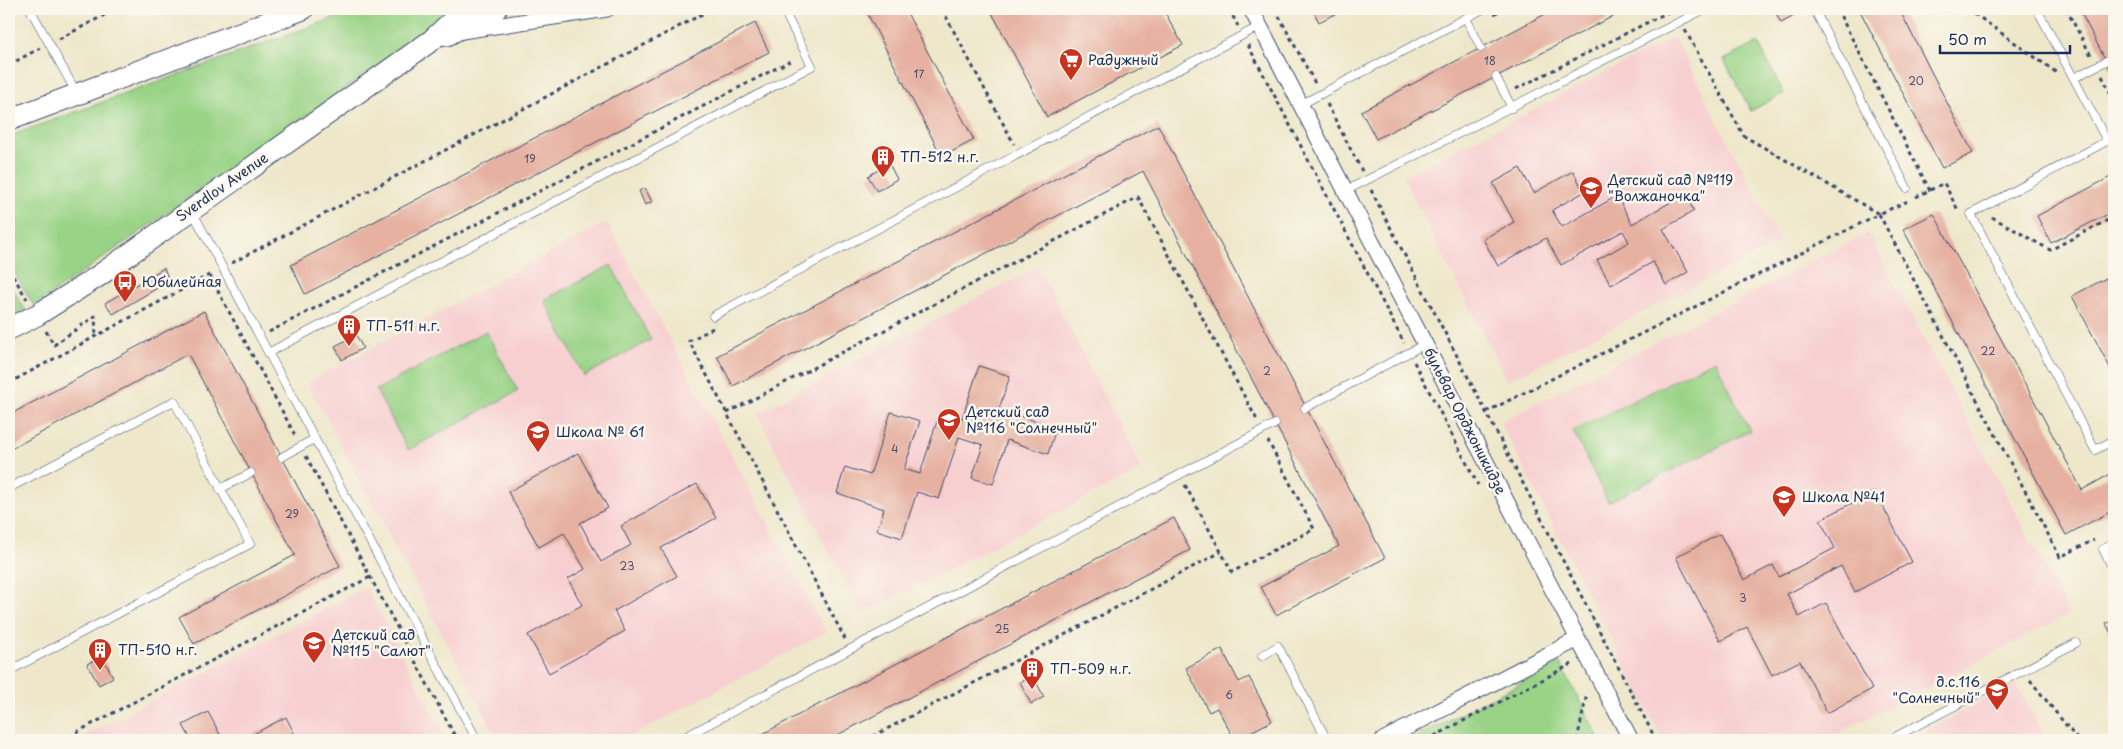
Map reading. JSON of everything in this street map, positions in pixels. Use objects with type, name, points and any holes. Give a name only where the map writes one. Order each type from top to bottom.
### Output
[{"type":"main road","points":[[9,120],[303,9]]},
{"type":"main road","name":"Sverdlov Avenue","points":[[9,329],[37,315],[97,277],[445,27],[465,9]]},
{"type":"main road","name":"Sverdlov Avenue","points":[[445,27],[496,9]]},
{"type":"street","points":[[445,27],[607,9]]},
{"type":"street","name":"бульвар Орджоникидзе","points":[[1251,9],[1631,740]]},
{"type":"street","points":[[1383,740],[1578,639]]},
{"type":"lane","points":[[30,9],[78,94]]},
{"type":"lane","points":[[268,354],[812,66],[783,9]]},
{"type":"lane","points":[[1300,105],[1483,9]]},
{"type":"lane","points":[[1345,191],[1705,9]]},
{"type":"lane","points":[[1814,9],[1907,188]]},
{"type":"lane","points":[[2037,9],[2107,141],[1971,214],[2095,450],[2114,440]]},
{"type":"lane","points":[[1466,18],[1481,48]]},
{"type":"lane","points":[[713,316],[1260,26]]},
{"type":"lane","points":[[2072,74],[2106,61]]},
{"type":"lane","points":[[1496,77],[1512,108]]},
{"type":"lane","points":[[191,209],[477,740]]},
{"type":"lane","points":[[1305,408],[1425,344]]},
{"type":"lane","points":[[9,488],[174,400],[250,544],[9,671]]},
{"type":"lane","points":[[679,740],[1274,424]]},
{"type":"lane","points":[[282,457],[314,439]]},
{"type":"lane","points":[[220,489],[251,473]]},
{"type":"lane","points":[[2114,544],[2103,550],[2114,571]]},
{"type":"lane","points":[[1889,740],[2076,643]]},
{"type":"lane","points":[[1262,656],[1278,646],[1327,740]]},
{"type":"path","points":[[9,65],[116,9]]},
{"type":"path","points":[[9,382],[712,9]]},
{"type":"path","points":[[942,9],[1016,147]]},
{"type":"path","points":[[1229,9],[1481,490]]},
{"type":"path","points":[[1275,9],[1366,180],[1656,740]]},
{"type":"path","points":[[1673,9],[1744,136],[1879,214],[2060,557],[2099,538]]},
{"type":"path","points":[[1837,9],[1930,191]]},
{"type":"path","points":[[1968,9],[2060,75],[2072,74],[2098,57]]},
{"type":"path","points":[[259,337],[790,61]]},
{"type":"path","points":[[1486,412],[1944,183],[1963,218]]},
{"type":"path","points":[[727,413],[1138,197],[1314,530],[1232,572],[1185,485]]},
{"type":"path","points":[[1989,216],[2050,250],[2114,217]]},
{"type":"path","points":[[210,276],[457,740]]},
{"type":"path","points":[[689,340],[850,649]]},
{"type":"path","points":[[866,740],[1221,552]]},
{"type":"path","points":[[62,740],[370,577]]},
{"type":"path","points":[[1563,648],[1575,672]]},
{"type":"path","points":[[1427,740],[1572,664]]},
{"type":"path","points":[[2025,674],[2077,739],[2083,740]]},
{"type":"path","points":[[1583,686],[1591,701]]},
{"type":"path","points":[[1578,740],[1587,694]]},
{"type":"path","points":[[1438,734],[1441,740]]},
{"type":"shaded area","name":"Детский сад №119 \"Волжаночка\"","points":[[1674,37],[1780,242],[1507,381],[1403,177]]},
{"type":"shaded area","name":"Школа № 61","points":[[607,222],[826,632],[624,740],[499,740],[307,383]]},
{"type":"shaded area","name":"Школа №41","points":[[1868,233],[2069,614],[1825,740],[1663,740],[1500,422]]},
{"type":"shaded area","name":"Детский сад №116 \"Солнечный\"","points":[[1038,267],[1142,469],[861,615],[757,413]]},
{"type":"shaded area","name":"Детский сад №115 \"Салют\"","points":[[366,587],[447,740],[78,740]]},
{"type":"shaded area","name":"д.с.116 \"Солнечный\"","points":[[2016,683],[2047,740],[1907,740]]},
{"type":"green space","points":[[359,9],[445,9],[440,22],[34,306],[9,264],[9,136]]},
{"type":"green space","points":[[1758,43],[1784,93],[1751,111],[1724,60]]},
{"type":"green space","points":[[611,265],[651,340],[584,376],[544,300]]},
{"type":"green space","points":[[9,282],[26,311],[9,320]]},
{"type":"green space","points":[[486,331],[518,391],[408,450],[376,390]]},
{"type":"green space","points":[[1715,360],[1750,431],[1608,502],[1573,431]]},
{"type":"green space","points":[[1560,663],[1600,740],[1410,740]]},
{"type":"building","points":[[865,9],[905,9],[974,140],[942,157]]},
{"type":"building","name":"Радужный","points":[[990,9],[1163,9],[1183,45],[1047,117]]},
{"type":"building","points":[[1312,9],[1345,9],[1319,22]]},
{"type":"building","points":[[1555,9],[1627,9],[1376,139],[1361,111]]},
{"type":"building","points":[[1774,9],[1791,9],[1794,16],[1781,23]]},
{"type":"building","points":[[1859,9],[1899,9],[1973,153],[1942,168]]},
{"type":"building","points":[[2079,9],[2113,9],[2114,76]]},
{"type":"building","points":[[755,23],[769,52],[305,294],[291,265]]},
{"type":"building","points":[[1158,125],[1385,558],[1276,615],[1261,587],[1339,546],[1143,171],[733,386],[717,356]]},
{"type":"building","name":"ТП-512 н.г.","points":[[889,164],[897,179],[877,191],[868,176]]},
{"type":"building","points":[[1520,168],[1534,193],[1573,171],[1584,192],[1552,210],[1562,227],[1617,196],[1632,224],[1685,194],[1694,211],[1663,229],[1688,272],[1666,285],[1653,262],[1611,285],[1597,260],[1629,242],[1623,231],[1561,265],[1546,238],[1498,266],[1483,239],[1514,222],[1493,183]]},
{"type":"building","points":[[2114,175],[2114,211],[2051,243],[2037,216]]},
{"type":"building","points":[[645,188],[652,202],[645,205],[639,191]]},
{"type":"building","points":[[1934,214],[2082,490],[2114,472],[2114,510],[2066,535],[1903,229]]},
{"type":"building","points":[[164,268],[169,281],[113,314],[105,303]]},
{"type":"building","points":[[2114,274],[2114,375],[2072,296]]},
{"type":"building","points":[[204,311],[340,566],[194,644],[179,617],[295,555],[188,354],[9,450],[9,415]]},
{"type":"building","name":"ТП-511 н.г.","points":[[356,335],[363,348],[342,360],[335,346]]},
{"type":"building","points":[[979,366],[1010,376],[999,409],[1056,428],[1048,454],[1007,440],[993,484],[972,478],[983,445],[959,437],[939,499],[917,492],[902,538],[877,530],[884,509],[837,493],[845,467],[870,475],[891,412],[920,421],[904,469],[920,474],[940,412],[962,419]]},
{"type":"building","points":[[578,453],[608,508],[580,523],[601,562],[631,545],[621,526],[697,484],[716,518],[661,548],[677,576],[614,611],[625,631],[549,673],[528,635],[582,605],[568,579],[585,569],[564,533],[539,547],[508,492]]},
{"type":"building","points":[[1875,491],[1912,562],[1855,592],[1841,566],[1787,594],[1799,617],[1826,603],[1872,689],[1827,713],[1800,661],[1772,675],[1747,627],[1720,641],[1676,557],[1720,534],[1744,580],[1773,565],[1779,577],[1835,548],[1820,520]]},
{"type":"building","points":[[1174,518],[1190,550],[828,740],[751,740]]},
{"type":"building","points":[[2114,620],[2114,639],[2106,624]]},
{"type":"building","points":[[1222,649],[1239,682],[1249,677],[1272,721],[1235,740],[1217,708],[1209,712],[1186,668]]},
{"type":"building","name":"ТП-510 н.г.","points":[[102,656],[113,677],[99,685],[87,664]]},
{"type":"building","name":"ТП-509 н.г.","points":[[1033,676],[1044,697],[1031,704],[1020,682]]},
{"type":"building","points":[[208,712],[223,740],[191,740],[183,725]]},
{"type":"building","points":[[286,717],[297,739],[242,740]]},
{"type":"place","name":"Радужный","points":[[1071,81]]},
{"type":"place","name":"ТП-512 н.г.","points":[[883,178]]},
{"type":"place","name":"Детский сад №119 \"Волжаночка\"","points":[[1591,209]]},
{"type":"place","name":"Юбилейная","points":[[125,303]]},
{"type":"place","name":"ТП-511 н.г.","points":[[349,347]]},
{"type":"place","name":"Детский сад №116 \"Солнечный\"","points":[[949,441]]},
{"type":"place","name":"Школа № 61","points":[[538,453]]},
{"type":"place","name":"Школа №41","points":[[1784,518]]},
{"type":"place","name":"Детский сад №115 \"Салют\"","points":[[314,664]]},
{"type":"place","name":"ТП-510 н.г.","points":[[100,671]]},
{"type":"place","name":"ТП-509 н.г.","points":[[1032,690]]},
{"type":"place","name":"д.с.116 \"Солнечный\"","points":[[1997,711]]}]
